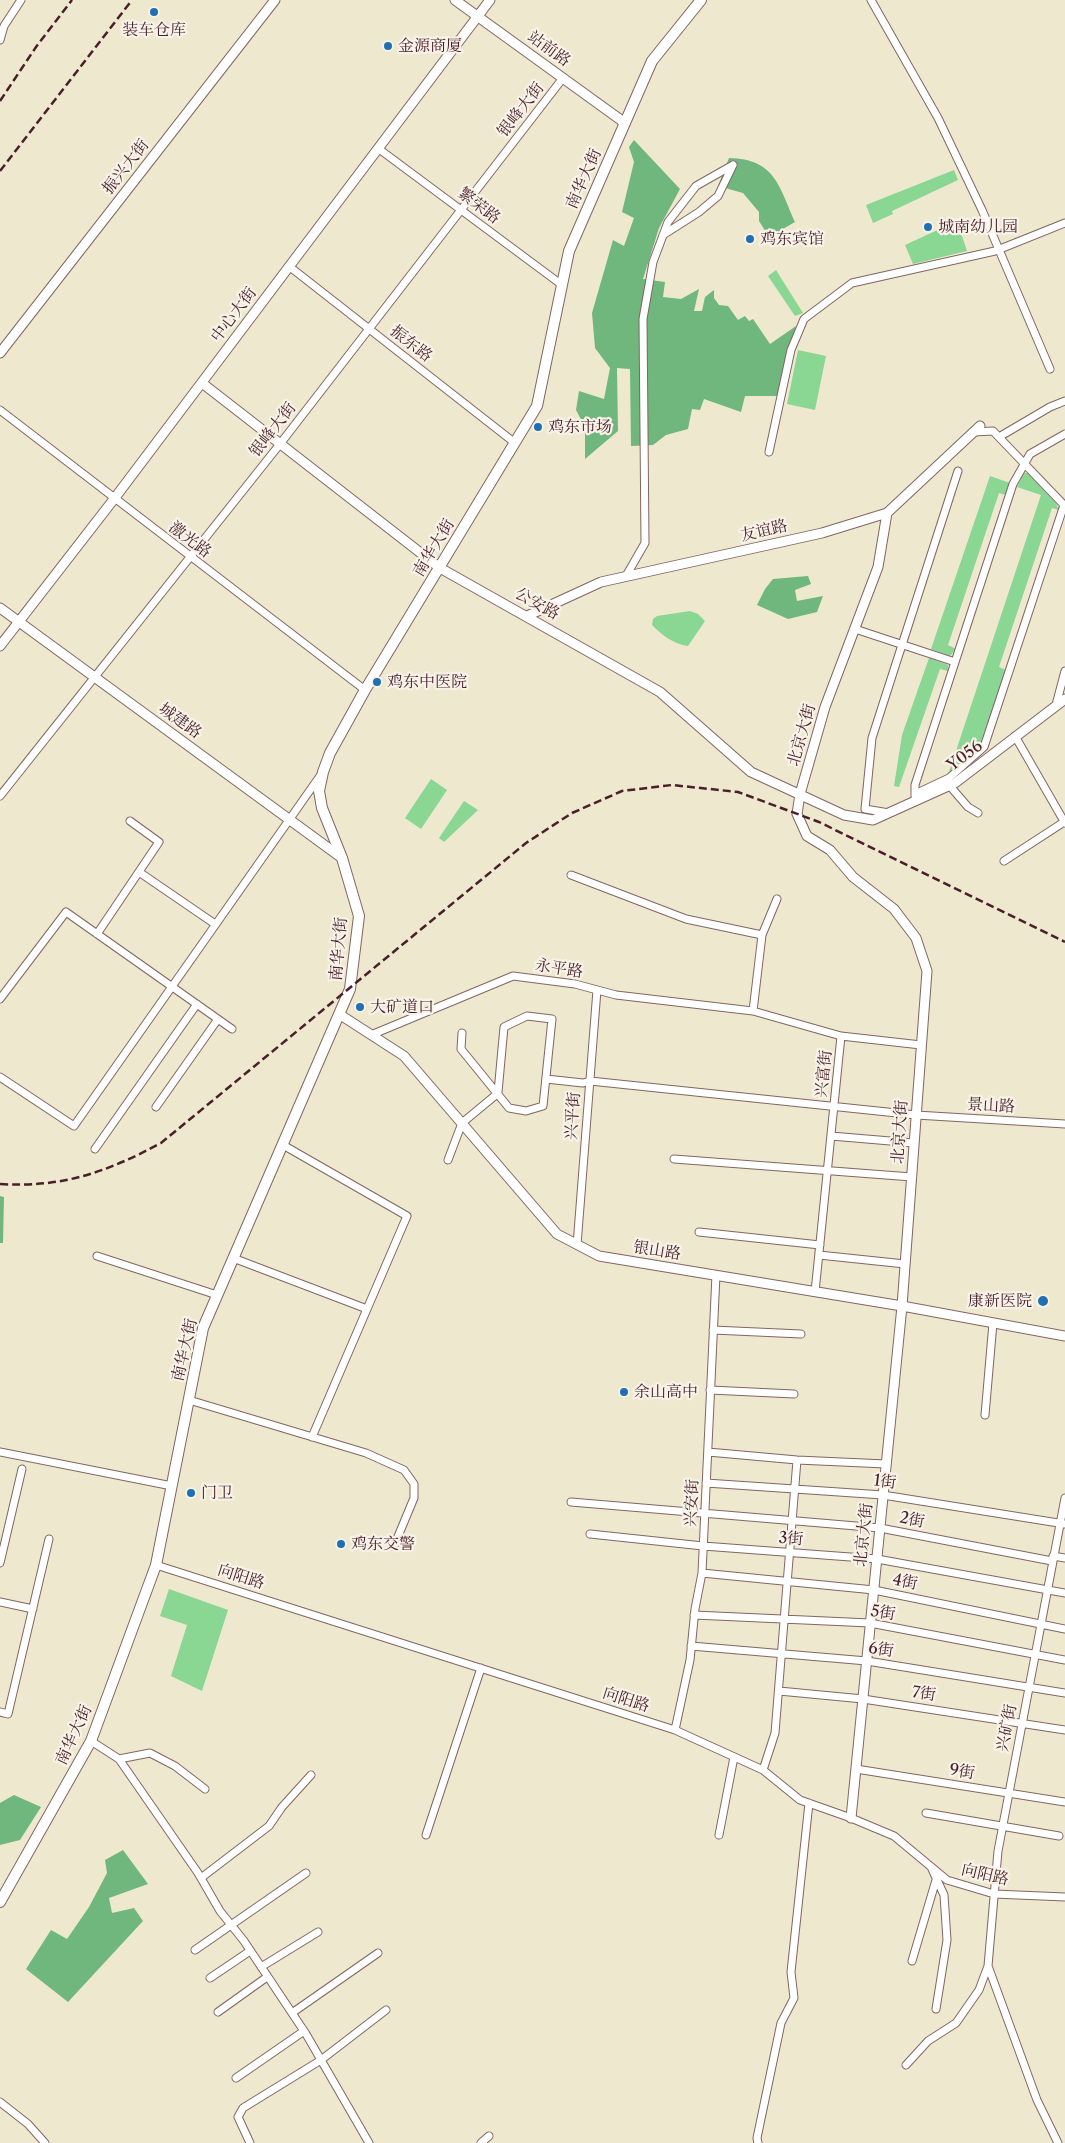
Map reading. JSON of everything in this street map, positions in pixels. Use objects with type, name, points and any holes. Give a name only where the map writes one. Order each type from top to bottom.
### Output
[{"type":"main road","name":"南华大街","points":[[0,1902],[92,1741],[156,1565],[203,1328],[350,989],[359,916],[342,858],[322,808],[319,791],[330,753],[365,690],[537,406],[569,251],[652,61],[701,0]]},
{"type":"street","points":[[0,40],[4,26],[21,0]]},
{"type":"street","name":"振兴大街","points":[[0,353],[275,0]]},
{"type":"street","name":"站前路","points":[[456,0],[625,123]]},
{"type":"street","name":"中心大街","points":[[0,646],[20,623],[490,0]]},
{"type":"street","points":[[871,0],[938,118],[999,249],[1050,369]]},
{"type":"street","name":"银峰大街","points":[[0,796],[280,444],[563,78]]},
{"type":"street","name":"繁荣路","points":[[379,149],[562,285]]},
{"type":"street","points":[[626,576],[645,543],[643,319],[653,262],[663,235],[668,222],[696,186],[733,165],[718,196],[699,212],[663,235]]},
{"type":"street","points":[[769,452],[791,350],[804,319],[852,283],[999,249],[1065,223]]},
{"type":"street","name":"振东路","points":[[290,267],[514,443]]},
{"type":"street","name":"公安路","points":[[202,383],[440,568],[660,692],[751,772],[844,815],[873,820]]},
{"type":"street","points":[[999,437],[1050,407],[1065,401]]},
{"type":"street","name":"激光路","points":[[0,410],[365,690]]},
{"type":"street","points":[[914,798],[949,778],[984,747],[1064,505],[993,431],[977,429]]},
{"type":"street","name":"友谊路","points":[[527,616],[601,582],[822,533],[887,513],[977,429]]},
{"type":"street","points":[[914,798],[915,785],[1013,484],[1030,454],[1065,434]]},
{"type":"street","points":[[889,813],[865,809],[872,738],[958,471]]},
{"type":"street","name":"北京大街","points":[[851,1818],[902,1306],[927,971],[916,938],[894,909],[853,877],[830,850],[806,836],[797,814],[800,794],[825,707],[878,567],[887,513]]},
{"type":"street","name":"城建路","points":[[0,608],[342,858]]},
{"type":"street","points":[[855,629],[955,662]]},
{"type":"street","points":[[1056,705],[1065,671]]},
{"type":"street","name":"Y056","points":[[873,820],[914,798],[950,785],[1065,699]]},
{"type":"street","points":[[1004,860],[1064,823],[1015,736]]},
{"type":"street","points":[[0,1077],[74,1126],[288,819],[323,772]]},
{"type":"street","points":[[950,785],[968,807],[978,813]]},
{"type":"street","points":[[96,934],[159,842],[130,821]]},
{"type":"street","points":[[139,872],[215,924]]},
{"type":"street","points":[[571,874],[686,919],[762,935]]},
{"type":"street","points":[[753,1012],[762,935],[777,899]]},
{"type":"street","points":[[0,999],[66,912],[232,1029]]},
{"type":"street","name":"永平路","points":[[371,1034],[513,976],[575,984],[616,995],[753,1012]]},
{"type":"street","name":"兴平街","points":[[577,1245],[597,990]]},
{"type":"street","points":[[95,1149],[197,1004]]},
{"type":"street","name":"兴富街","points":[[753,1012],[842,1036],[815,1292]]},
{"type":"street","name":"银山路","points":[[339,1014],[404,1056],[557,1234],[599,1256],[902,1306],[1065,1336]]},
{"type":"street","points":[[448,1160],[462,1124],[497,1094],[504,1027],[527,1016],[552,1019],[543,1106],[526,1111],[509,1108],[497,1094],[461,1049],[462,1033]]},
{"type":"street","points":[[156,1107],[218,1019]]},
{"type":"street","points":[[842,1036],[921,1046]]},
{"type":"street","name":"景山路","points":[[546,1079],[583,1083],[590,1081],[916,1115],[1065,1124]]},
{"type":"street","points":[[831,1136],[914,1143]]},
{"type":"street","points":[[283,1145],[407,1216],[312,1437]]},
{"type":"street","points":[[674,1159],[912,1177]]},
{"type":"street","points":[[699,1232],[820,1245]]},
{"type":"street","points":[[819,1255],[905,1264]]},
{"type":"street","points":[[97,1256],[217,1295]]},
{"type":"street","points":[[233,1258],[367,1309]]},
{"type":"street","name":"兴安街","points":[[675,1730],[702,1574],[716,1276]]},
{"type":"street","points":[[985,1415],[994,1323]]},
{"type":"street","points":[[713,1330],[801,1334]]},
{"type":"street","points":[[710,1390],[794,1394]]},
{"type":"street","points":[[189,1400],[366,1453],[404,1470],[414,1484],[414,1498],[394,1546]]},
{"type":"street","points":[[0,1452],[172,1486]]},
{"type":"street","points":[[708,1452],[797,1460],[886,1464]]},
{"type":"street","points":[[763,1770],[775,1733],[797,1460]]},
{"type":"street","points":[[0,1563],[22,1469]]},
{"type":"street","name":"1街","points":[[706,1483],[883,1495],[1062,1524]]},
{"type":"street","name":"兴矿街","points":[[988,1966],[1002,1826],[1046,1592],[1062,1524],[1065,1498]]},
{"type":"street","name":"2街","points":[[571,1502],[880,1528],[1053,1558],[1065,1558]]},
{"type":"street","name":"3街","points":[[590,1534],[704,1546],[877,1560],[1065,1594]]},
{"type":"street","points":[[0,1712],[8,1714],[49,1540]]},
{"type":"street","name":"向阳路","points":[[156,1565],[675,1730],[763,1770],[800,1800],[894,1836],[948,1880],[994,1894],[1065,1897]]},
{"type":"street","name":"4街","points":[[702,1574],[874,1590],[1065,1629]]},
{"type":"street","points":[[0,1602],[32,1609]]},
{"type":"street","name":"5街","points":[[694,1614],[870,1623],[1065,1660]]},
{"type":"street","name":"6街","points":[[691,1646],[866,1661],[1065,1693]]},
{"type":"street","points":[[426,1835],[481,1668]]},
{"type":"street","name":"7街","points":[[779,1691],[863,1698],[1065,1730]]},
{"type":"street","points":[[92,1741],[119,1759],[304,2031],[370,2143]]},
{"type":"street","points":[[119,1759],[150,1753],[175,1766],[205,1789]]},
{"type":"street","points":[[719,1835],[734,1757]]},
{"type":"street","name":"9街","points":[[856,1769],[1065,1802]]},
{"type":"street","points":[[201,1878],[269,1826],[282,1806],[311,1775]]},
{"type":"street","points":[[758,2143],[757,2138],[781,2023],[794,1998],[791,1972],[809,1803]]},
{"type":"street","points":[[926,1813],[1059,1836]]},
{"type":"street","points":[[931,1868],[944,1895],[947,1940],[936,2009]]},
{"type":"street","points":[[194,1950],[306,1873]]},
{"type":"street","points":[[912,1961],[936,1880]]},
{"type":"street","points":[[261,1967],[318,1932]]},
{"type":"street","points":[[210,1978],[250,1951]]},
{"type":"street","points":[[292,2013],[378,1953]]},
{"type":"street","points":[[906,2066],[928,2041],[956,2023],[979,1990],[988,1966]]},
{"type":"street","points":[[988,1966],[1037,2100],[1058,2143]]},
{"type":"street","points":[[218,2012],[268,1977]]},
{"type":"street","points":[[250,2143],[238,2117],[243,2108],[320,2060],[386,2010]]},
{"type":"street","points":[[236,2078],[304,2031]]},
{"type":"street","points":[[0,2102],[28,2124],[45,2143]]},
{"type":"street","points":[[481,2143],[489,2136]]},
{"type":"green space","points":[[634,140],[680,189],[659,228],[643,279],[665,282],[663,297],[681,299],[699,289],[694,311],[702,311],[705,297],[714,290],[714,298],[719,305],[728,306],[738,320],[745,316],[749,321],[753,319],[770,344],[796,326],[777,396],[745,396],[741,412],[704,399],[700,410],[692,409],[688,429],[666,435],[653,445],[631,446],[630,369],[617,368],[618,431],[585,459],[585,427],[576,410],[579,391],[604,399],[610,368],[595,348],[592,313],[613,240],[624,246],[634,218],[622,212],[634,162],[629,147]]},
{"type":"green space","points":[[729,158],[756,163],[766,169],[779,186],[795,222],[769,237],[759,221],[759,212],[743,193],[718,186]]},
{"type":"green space","points":[[954,170],[958,180],[892,211],[893,214],[873,223],[866,205]]},
{"type":"green space","points":[[957,221],[967,251],[913,264],[905,245]]},
{"type":"green space","points":[[776,270],[803,313],[795,316],[768,276]]},
{"type":"green space","points":[[798,350],[826,356],[815,410],[787,404]]},
{"type":"green space","points":[[1024,473],[1028,473],[1056,503],[1059,510],[1052,508],[999,667],[1006,670],[981,746],[948,775],[1041,495],[1017,487]]},
{"type":"green space","points":[[990,476],[1010,483],[1006,495],[999,493],[948,645],[956,649],[950,656],[931,649]]},
{"type":"green space","points":[[808,576],[811,584],[795,590],[797,601],[823,596],[817,612],[788,619],[757,605],[765,589],[773,579]]},
{"type":"green space","points":[[690,611],[698,614],[705,621],[688,646],[668,638],[652,625],[653,619],[657,616]]},
{"type":"green space","points":[[929,658],[948,665],[948,671],[940,669],[899,787],[894,786],[902,735]]},
{"type":"green space","points":[[431,779],[447,790],[421,829],[405,818]]},
{"type":"green space","points":[[464,801],[478,810],[444,842],[439,838]]},
{"type":"green space","points":[[0,1196],[4,1197],[3,1243],[0,1243]]},
{"type":"green space","points":[[169,1589],[228,1610],[202,1691],[171,1676],[187,1625],[160,1616]]},
{"type":"green space","points":[[14,1795],[41,1807],[20,1840],[0,1845],[0,1803]]},
{"type":"green space","points":[[123,1850],[148,1884],[109,1898],[112,1913],[134,1908],[143,1921],[68,2002],[26,1969],[51,1930],[67,1939],[89,1907],[107,1873],[105,1860]]},
{"type":"railway","points":[[0,101],[36,47],[72,0]]},
{"type":"railway","points":[[0,171],[132,0]]},
{"type":"railway","points":[[0,1184],[23,1185],[84,1176],[122,1162],[161,1143],[526,843],[572,813],[622,791],[672,785],[738,792],[819,822],[1065,942]]},
{"type":"place","name":"装车仓库","points":[[154,12]]},
{"type":"place","name":"金源商厦","points":[[388,46]]},
{"type":"place","name":"城南幼儿园","points":[[928,227]]},
{"type":"place","name":"鸡东宾馆","points":[[750,239]]},
{"type":"place","name":"鸡东市场","points":[[538,427]]},
{"type":"place","name":"鸡东中医院","points":[[377,682]]},
{"type":"place","name":"大矿道口","points":[[360,1007]]},
{"type":"place","name":"康新医院","points":[[1043,1301]]},
{"type":"place","name":"余山高中","points":[[624,1392]]},
{"type":"place","name":"门卫","points":[[191,1493]]},
{"type":"place","name":"鸡东交警","points":[[341,1544]]}]
